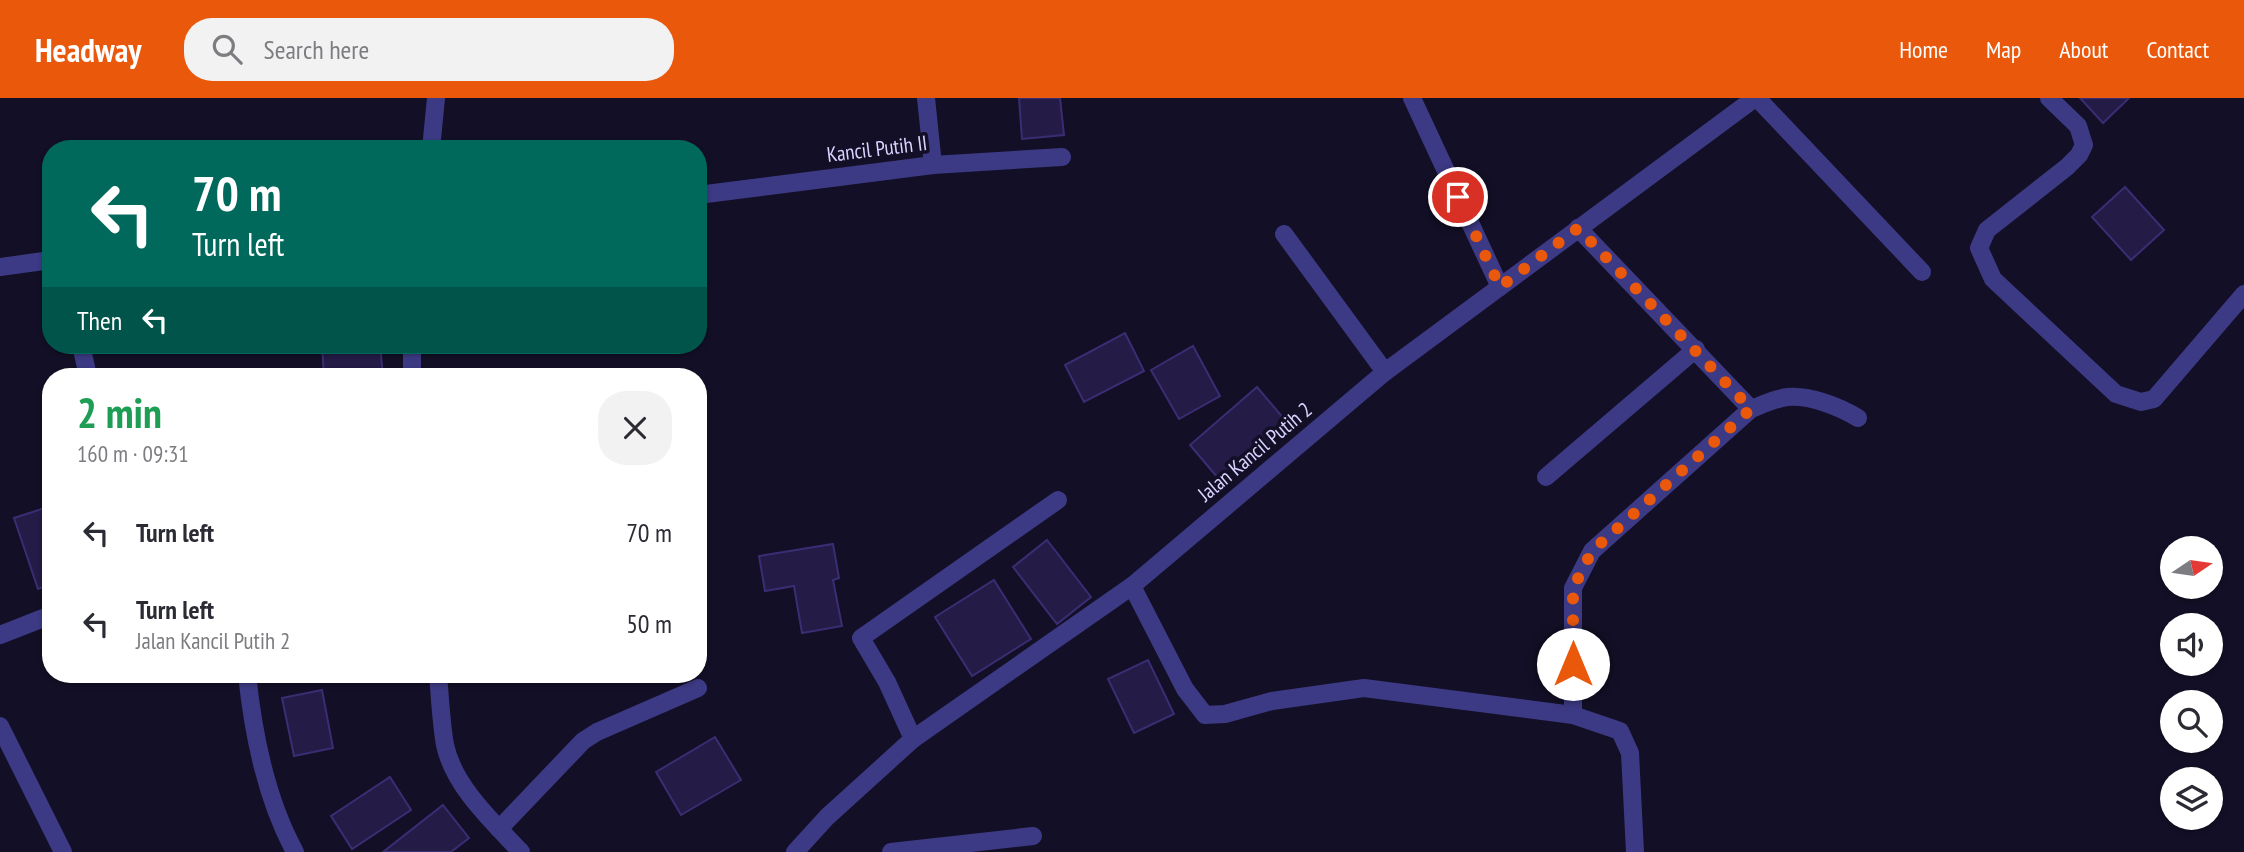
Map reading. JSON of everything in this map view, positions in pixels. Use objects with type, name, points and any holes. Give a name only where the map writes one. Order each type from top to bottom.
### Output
[{"type":"street","points":[[432,140],[436,98]]},
{"type":"street","points":[[926,98],[933,165]]},
{"type":"street","points":[[1412,98],[1500,287]]},
{"type":"street","points":[[1756,98],[1922,272]]},
{"type":"street","name":"Jalan Kancil Putih 2","points":[[795,852],[827,817],[913,739],[1132,586],[1385,372],[1756,98]]},
{"type":"street","points":[[2049,98],[2078,126],[2084,145],[2079,155],[2067,167],[1987,230],[1979,248],[1993,279],[2116,394],[2141,402],[2154,399],[2244,294]]},
{"type":"street","name":"Kancil Putih II","points":[[707,194],[933,165],[1062,157]]},
{"type":"street","points":[[1578,228],[1751,409]]},
{"type":"street","points":[[1284,233],[1385,372]]},
{"type":"street","points":[[0,267],[42,261]]},
{"type":"street","points":[[1546,477],[1696,349]]},
{"type":"street","points":[[1573,715],[1573,588],[1592,551],[1751,409],[1786,397],[1797,397],[1842,409],[1858,418]]},
{"type":"street","points":[[913,739],[887,682],[861,638],[1058,500]]},
{"type":"street","points":[[1132,586],[1185,689],[1205,715],[1225,714],[1272,701],[1364,688],[1573,715],[1620,732],[1630,753],[1635,852]]},
{"type":"street","points":[[0,635],[42,619]]},
{"type":"street","points":[[248,683],[251,711],[268,783],[295,852]]},
{"type":"street","points":[[439,683],[445,746],[453,766],[467,791],[521,852]]},
{"type":"street","points":[[499,829],[583,741],[597,732],[698,688]]},
{"type":"street","points":[[0,726],[63,852]]},
{"type":"street","points":[[891,852],[1033,836]]},
{"type":"building","points":[[1019,98],[1060,98],[1064,135],[1022,139]]},
{"type":"building","points":[[2080,98],[2129,98],[2103,123]]},
{"type":"building","points":[[2125,187],[2164,230],[2131,260],[2092,217]]},
{"type":"building","points":[[1125,333],[1144,371],[1084,402],[1065,365]]},
{"type":"building","points":[[1193,346],[1220,396],[1179,419],[1151,370]]},
{"type":"building","points":[[323,354],[381,354],[382,368],[323,368]]},
{"type":"building","points":[[1257,387],[1290,426],[1223,484],[1190,445]]},
{"type":"building","points":[[42,509],[42,587],[38,589],[14,518]]},
{"type":"building","points":[[1047,540],[1091,597],[1057,624],[1013,567]]},
{"type":"building","points":[[833,544],[839,578],[833,580],[842,626],[802,633],[794,586],[765,591],[759,556]]},
{"type":"building","points":[[994,580],[1031,639],[972,676],[935,617]]},
{"type":"building","points":[[1148,660],[1174,714],[1134,733],[1108,679]]},
{"type":"building","points":[[322,690],[333,748],[294,756],[282,698]]},
{"type":"building","points":[[715,737],[741,780],[681,815],[656,772]]},
{"type":"building","points":[[390,777],[411,810],[352,849],[331,816]]},
{"type":"building","points":[[443,805],[469,838],[451,852],[383,852]]},
{"type":"route","points":[[1458,197],[1500,287],[1578,228],[1751,409],[1592,551],[1573,588],[1573,664]]}]
